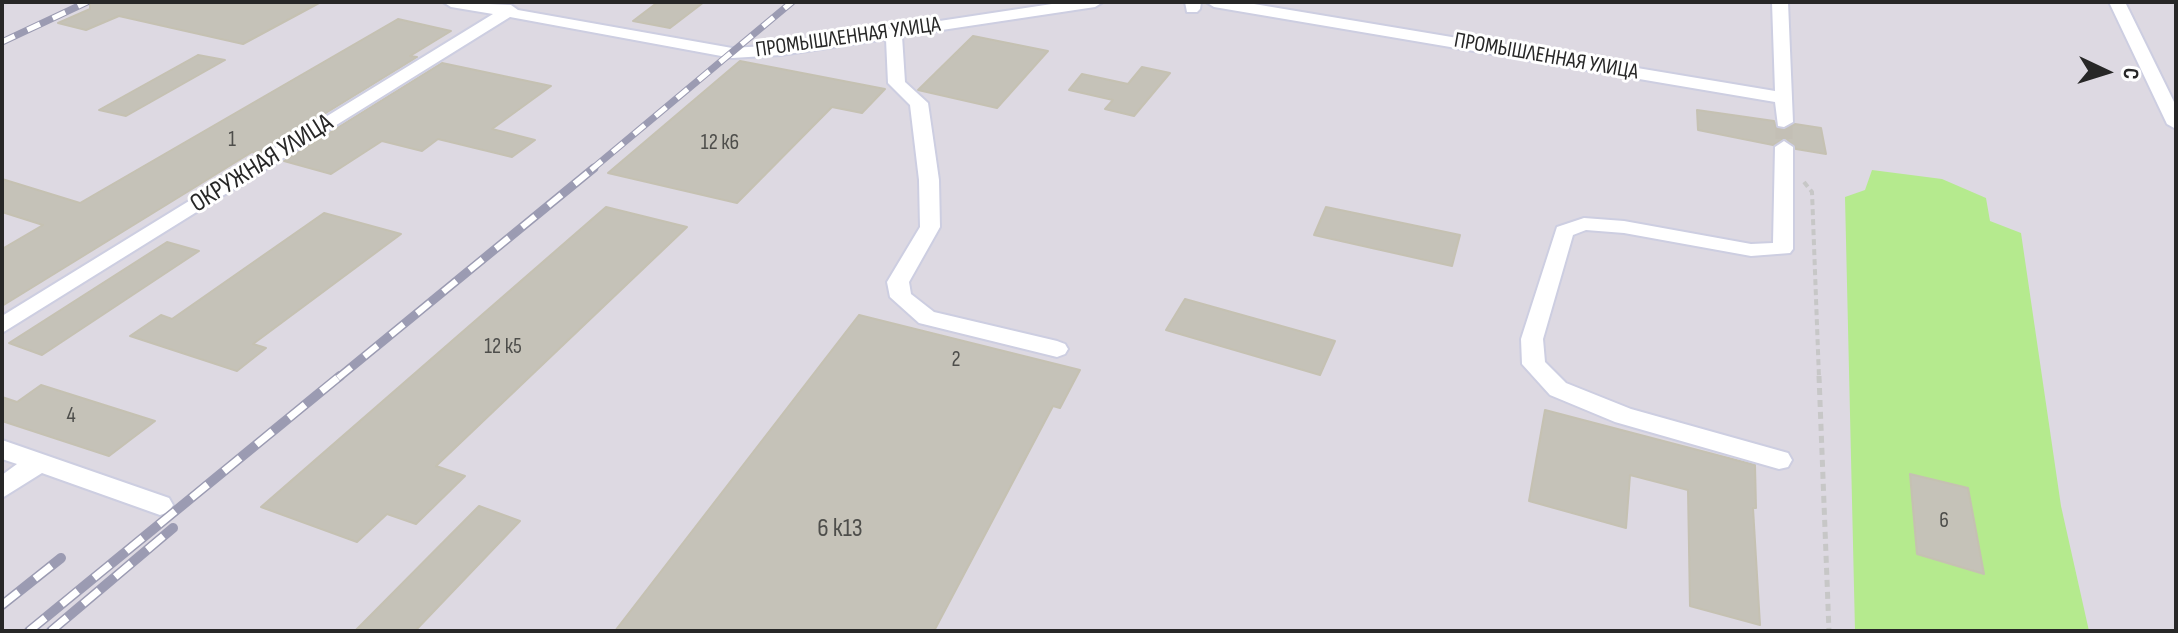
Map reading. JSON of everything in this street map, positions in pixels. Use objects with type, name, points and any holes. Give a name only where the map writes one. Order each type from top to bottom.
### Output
[{"type":"street","name":"ПРОМЫШЛЕННАЯ УЛИЦА","points":[[451,2],[515,7],[732,53],[781,50],[1064,4],[1095,2]]},
{"type":"street","name":"ПРОМЫШЛЕННАЯ УЛИЦА","points":[[1214,2],[1784,98]]},
{"type":"street","points":[[1780,2],[1784,122]]},
{"type":"street","points":[[2117,2],[2176,124]]},
{"type":"street","name":"ОКРУЖНАЯ УЛИЦА","points":[[2,326],[515,7]]},
{"type":"street","points":[[894,33],[897,83],[919,103],[929,180],[930,227],[898,282],[901,297],[927,318],[1057,349]]},
{"type":"street","points":[[1779,460],[1624,416],[1558,389],[1534,364],[1532,339],[1564,231],[1584,224],[1624,227],[1751,250],[1783,249],[1784,151]]},
{"type":"street","points":[[2,449],[160,505]]},
{"type":"street","points":[[2,488],[40,461]]},
{"type":"path","points":[[1784,151],[1812,192],[1829,631]]},
{"type":"shaded area","points":[[2,2],[2176,2],[2176,631],[2,631]]},
{"type":"green space","points":[[1872,170],[1942,179],[1986,198],[1990,221],[2021,233],[2061,506],[2089,631],[1855,631],[1845,197],[1865,190]]},
{"type":"building","points":[[90,2],[321,2],[243,44],[119,16],[86,30],[58,23],[90,9]]},
{"type":"building","points":[[658,2],[704,2],[670,28],[633,21]]},
{"type":"building","points":[[398,19],[451,31],[410,56],[417,57],[259,154],[252,152],[2,306],[2,249],[43,225],[2,212],[2,179],[80,203]]},
{"type":"building","points":[[973,36],[1048,51],[997,108],[918,90]]},
{"type":"building","points":[[198,55],[225,60],[126,116],[99,110]]},
{"type":"building","points":[[740,61],[885,89],[862,113],[832,107],[737,203],[608,173]]},
{"type":"building","points":[[442,63],[551,86],[492,129],[535,140],[512,157],[438,139],[422,151],[382,141],[331,174],[284,161]]},
{"type":"building","points":[[1142,67],[1170,73],[1134,116],[1105,109],[1113,100],[1069,90],[1082,74],[1128,84]]},
{"type":"building","points":[[1697,110],[1774,121],[1776,128],[1784,130],[1795,124],[1821,128],[1826,154],[1796,149],[1786,138],[1773,145],[1698,130]]},
{"type":"building","points":[[606,207],[687,227],[436,466],[465,476],[416,524],[387,514],[357,542],[261,507]]},
{"type":"building","points":[[1326,207],[1460,235],[1452,266],[1314,235]]},
{"type":"building","points":[[324,213],[401,234],[253,344],[266,348],[237,371],[130,336],[161,315],[172,319]]},
{"type":"building","points":[[167,242],[199,251],[42,355],[9,343]]},
{"type":"building","points":[[1185,299],[1335,341],[1320,375],[1166,330]]},
{"type":"building","points":[[859,315],[1080,370],[1060,408],[1053,406],[934,631],[615,631]]},
{"type":"building","points":[[41,385],[155,421],[109,456],[2,421],[2,397],[17,402]]},
{"type":"building","points":[[1545,410],[1755,465],[1756,508],[1753,508],[1760,625],[1690,606],[1688,490],[1630,475],[1626,528],[1529,501]]},
{"type":"building","points":[[1910,474],[1968,488],[1984,574],[1917,554]]},
{"type":"building","points":[[479,506],[520,521],[415,631],[355,631]]},
{"type":"tunnel","points":[[1784,122],[1784,147]]},
{"type":"railway","points":[[2,42],[87,2]]},
{"type":"railway","points":[[591,170],[792,2]]},
{"type":"railway","points":[[338,378],[594,168]]},
{"type":"railway","points":[[29,631],[340,376]]},
{"type":"railway","points":[[51,631],[173,528]]},
{"type":"railway","points":[[2,605],[61,558]]}]
